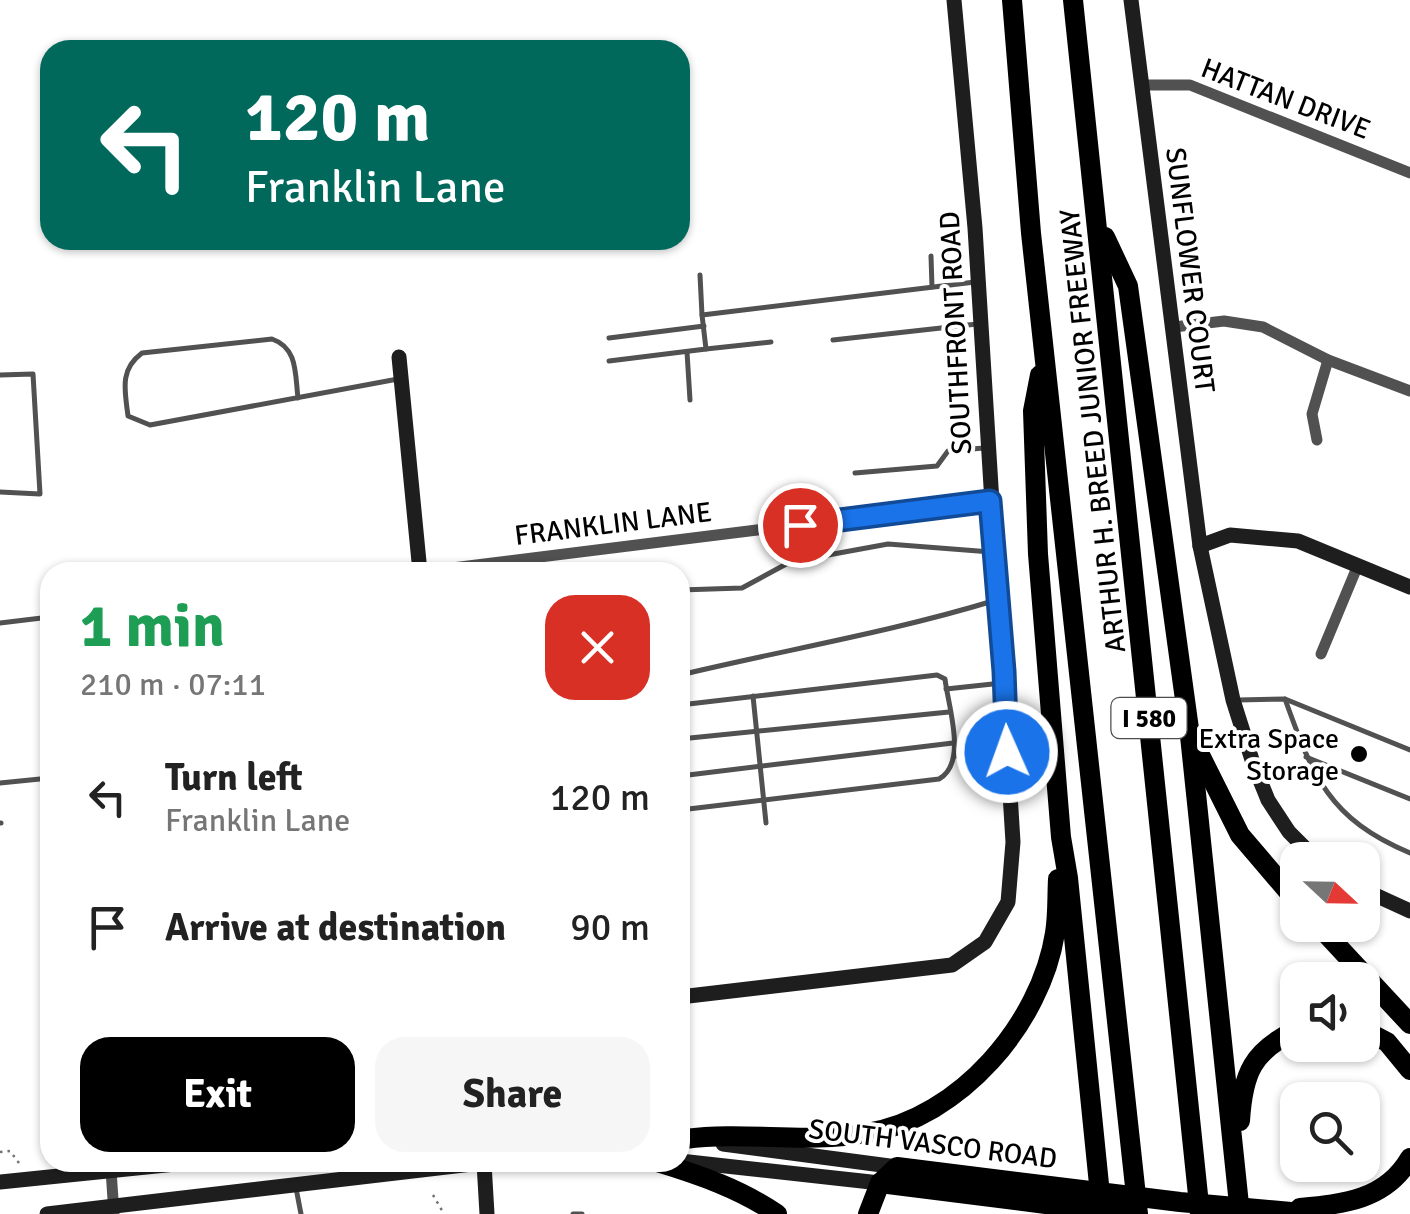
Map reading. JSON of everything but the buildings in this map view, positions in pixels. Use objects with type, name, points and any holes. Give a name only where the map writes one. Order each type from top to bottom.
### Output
[{"type":"highway","name":"ARTHUR H. BREED JUNIOR FREEWAY","points":[[1012,0],[1030,232],[1138,1214]]},
{"type":"highway","name":"ARTHUR H. BREED JUNIOR FREEWAY","points":[[1073,0],[1200,1214]]},
{"type":"highway","points":[[1098,222],[1128,286],[1190,736],[1240,1214]]},
{"type":"highway","points":[[1045,352],[1033,411],[1038,554],[1060,837],[1068,878],[1102,1214]]},
{"type":"highway","points":[[1190,736],[1240,835],[1280,882]]},
{"type":"highway","points":[[690,1137],[727,1134],[798,1140],[870,1133],[906,1122],[946,1100],[987,1066],[1014,1031],[1042,980],[1056,933],[1060,837]]},
{"type":"highway","points":[[1334,942],[1410,1024]]},
{"type":"highway","points":[[1232,1142],[1240,1121],[1242,1088],[1255,1060],[1280,1038]]},
{"type":"highway","points":[[1380,1038],[1410,1070]]},
{"type":"highway","points":[[1274,1210],[1368,1198],[1390,1182],[1410,1158]]},
{"type":"highway","points":[[868,1214],[880,1182],[897,1167]]},
{"type":"highway","name":"SOUTH VASCO ROAD","points":[[897,1167],[1070,1197],[1124,1214]]},
{"type":"highway","points":[[690,1172],[751,1196],[777,1214]]},
{"type":"highway","name":"SOUTH VASCO ROAD","points":[[880,1182],[1274,1210]]},
{"type":"highway","points":[[1004,1214],[1070,1197]]},
{"type":"highway","points":[[1274,1210],[1313,1214]]},
{"type":"street","name":"SOUTHFRONT ROAD","points":[[690,996],[952,965],[985,942],[1008,902],[1014,842],[978,282],[954,0]]},
{"type":"street","name":"SUNFLOWER COURT","points":[[1131,0],[1200,546],[1233,700],[1252,763],[1268,800],[1299,842]]},
{"type":"street","name":"HATTAN DRIVE","points":[[1142,85],[1190,86],[1410,172]]},
{"type":"street","points":[[1174,328],[1224,321],[1263,327],[1328,360],[1410,391]]},
{"type":"street","points":[[398,357],[419,562]]},
{"type":"street","points":[[1317,440],[1312,414],[1328,360]]},
{"type":"street","name":"FRANKLIN LANE","points":[[500,562],[990,501]]},
{"type":"street","points":[[1200,546],[1230,535],[1298,541],[1410,586]]},
{"type":"street","points":[[1321,654],[1358,566]]},
{"type":"street","points":[[1380,898],[1410,911]]},
{"type":"street","name":"SOUTH VASCO ROAD","points":[[690,1139],[897,1167]]},
{"type":"street","name":"SOUTH VASCO ROAD","points":[[690,1162],[880,1182]]},
{"type":"street","points":[[0,1182],[69,1172]]},
{"type":"street","points":[[111,1172],[114,1211]]},
{"type":"street","points":[[369,1175],[374,1172]]},
{"type":"street","points":[[47,1214],[114,1211],[398,1172]]},
{"type":"street","points":[[486,1172],[487,1214]]},
{"type":"lane","points":[[931,256],[932,287]]},
{"type":"lane","points":[[700,275],[706,349]]},
{"type":"lane","points":[[702,315],[978,282]]},
{"type":"lane","points":[[833,340],[980,324]]},
{"type":"lane","points":[[609,338],[704,326]]},
{"type":"lane","points":[[298,398],[293,356],[272,339],[142,354],[130,365],[124,382],[128,416],[150,425],[298,398],[400,379]]},
{"type":"lane","points":[[609,361],[771,342]]},
{"type":"lane","points":[[686,352],[690,400]]},
{"type":"lane","points":[[0,375],[34,374],[40,494],[0,492]]},
{"type":"lane","points":[[855,472],[938,466],[948,451],[988,448]]},
{"type":"lane","points":[[690,590],[742,588],[790,562],[888,544],[994,552]]},
{"type":"lane","points":[[690,672],[798,646],[918,624],[998,599]]},
{"type":"lane","points":[[0,623],[40,619]]},
{"type":"lane","points":[[690,704],[937,676],[945,679],[955,756],[947,774],[940,778],[690,809]]},
{"type":"lane","points":[[946,689],[1004,682]]},
{"type":"lane","points":[[753,696],[766,823]]},
{"type":"lane","points":[[1285,699],[1306,756],[1332,801],[1361,829],[1410,853]]},
{"type":"lane","points":[[1233,700],[1285,699],[1410,750]]},
{"type":"lane","points":[[690,738],[949,712]]},
{"type":"lane","points":[[690,775],[954,743]]},
{"type":"lane","points":[[955,756],[1007,752]]},
{"type":"lane","points":[[1306,756],[1410,799]]},
{"type":"lane","points":[[0,783],[40,779]]},
{"type":"lane","points":[[296,1185],[300,1214]]},
{"type":"lane","points":[[573,1214],[582,1214]]},
{"type":"path","points":[[0,1152],[10,1151],[19,1163]]},
{"type":"path","points":[[433,1195],[444,1214]]},
{"type":"place","name":"Extra Space Storage","points":[[1359,754]]},
{"type":"route","points":[[800,525],[990,501],[1007,752]]}]
